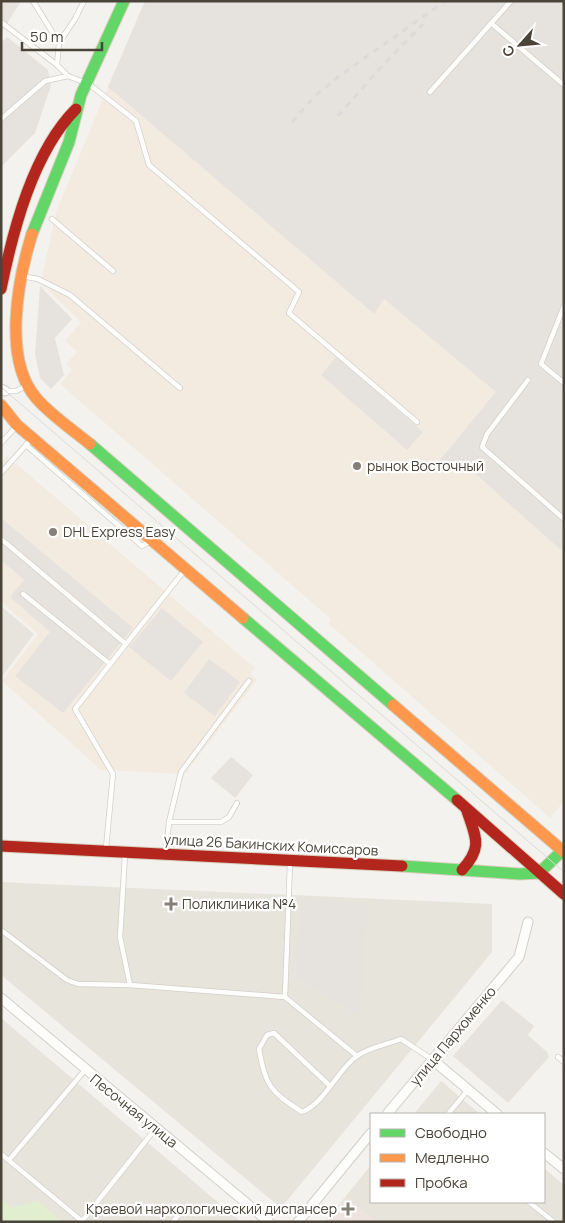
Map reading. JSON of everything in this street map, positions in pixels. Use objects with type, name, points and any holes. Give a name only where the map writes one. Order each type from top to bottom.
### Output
[{"type":"main road","points":[[124,1],[76,109],[72,131],[37,220],[22,276],[17,325],[18,357],[27,386],[44,405],[563,851],[539,873]]},
{"type":"main road","points":[[1,289],[15,229],[32,185],[55,132],[65,117],[76,109]]},
{"type":"main road","points":[[1,405],[29,441],[152,540],[564,894]]},
{"type":"main road","points":[[462,870],[475,856],[476,847],[476,837],[466,808]]},
{"type":"main road","name":"улица 26 Бакинских Комиссаров","points":[[1,846],[539,873]]},
{"type":"street","name":"улица Пархоменко","points":[[388,1113],[519,957],[528,922]]},
{"type":"street","name":"Песочная улица","points":[[1,998],[269,1222]]},
{"type":"street","points":[[432,1060],[496,1113]]},
{"type":"street","points":[[298,1222],[370,1134]]},
{"type":"street","points":[[545,1154],[564,1169]]},
{"type":"lane","points":[[33,1],[59,43]]},
{"type":"lane","points":[[56,65],[59,43],[76,19],[84,1]]},
{"type":"lane","points":[[430,92],[511,1]]},
{"type":"lane","points":[[1,22],[68,76],[87,83],[136,121],[149,165],[299,292],[289,313],[417,422]]},
{"type":"lane","points":[[492,24],[564,85]]},
{"type":"lane","points":[[1,119],[45,82],[68,76]]},
{"type":"lane","points":[[52,219],[114,271]]},
{"type":"lane","points":[[22,276],[38,279],[70,295],[180,388]]},
{"type":"lane","points":[[564,306],[541,364],[564,383]]},
{"type":"lane","points":[[528,380],[487,434],[482,447],[564,519]]},
{"type":"lane","points":[[3,390],[16,391],[27,386]]},
{"type":"lane","points":[[1,443],[17,425]]},
{"type":"lane","points":[[1,434],[6,438]]},
{"type":"lane","points":[[1,473],[29,441]]},
{"type":"lane","points":[[1,539],[126,644]]},
{"type":"lane","points":[[105,852],[114,774],[75,709],[186,569]]},
{"type":"lane","points":[[23,594],[110,664]]},
{"type":"lane","points":[[166,855],[169,822],[181,772],[249,681]]},
{"type":"lane","points":[[169,822],[221,822],[229,817],[237,803]]},
{"type":"lane","points":[[125,853],[120,937],[130,985]]},
{"type":"lane","points":[[285,997],[290,860]]},
{"type":"lane","points":[[1,930],[67,980],[78,984],[130,985],[285,997],[357,1056]]},
{"type":"lane","points":[[330,1086],[274,1033],[267,1035],[259,1049],[269,1086],[278,1096],[302,1112],[309,1109],[330,1086],[357,1056],[401,1039],[432,1060]]},
{"type":"lane","points":[[558,1057],[564,1062]]},
{"type":"lane","points":[[9,1160],[85,1070]]},
{"type":"lane","points":[[449,1113],[468,1090]]},
{"type":"lane","points":[[1,1154],[83,1221],[156,1128]]},
{"type":"lane","points":[[530,1203],[554,1222]]},
{"type":"lane","points":[[173,1222],[184,1208]]},
{"type":"shaded area","points":[[1,1],[21,1],[1,33]]},
{"type":"shaded area","points":[[145,1],[564,1],[564,553],[470,469],[460,462],[437,463],[496,392],[384,299],[374,314],[108,87]]},
{"type":"shaded area","points":[[7,37],[48,70],[51,86],[35,133],[1,167],[1,43]]},
{"type":"shaded area","name":"рынок Восточный","points":[[108,87],[374,314],[384,299],[497,392],[437,462],[460,462],[470,469],[564,553],[564,801],[550,818],[328,623],[331,619],[60,384],[72,370],[66,364],[77,352],[65,341],[81,322],[41,283],[56,212]]},
{"type":"shaded area","points":[[40,286],[72,319],[55,338],[64,375],[51,389],[40,378],[35,354]]},
{"type":"shaded area","points":[[336,357],[423,432],[407,450],[321,375]]},
{"type":"shaded area","points":[[7,456],[255,668],[250,674],[257,680],[185,774],[101,770],[2,681],[38,634],[1,602],[1,463]]},
{"type":"shaded area","points":[[1,518],[133,628],[63,713],[15,676],[50,632],[10,597],[24,580],[1,560]]},
{"type":"shaded area","points":[[1,606],[34,634],[1,678]]},
{"type":"shaded area","points":[[162,608],[203,642],[171,681],[129,647]]},
{"type":"shaded area","points":[[209,659],[240,682],[215,716],[184,693]]},
{"type":"shaded area","points":[[231,757],[253,775],[235,798],[211,778]]},
{"type":"shaded area","points":[[1,882],[492,904],[492,952],[281,1208],[1,975]]},
{"type":"shaded area","points":[[300,897],[368,903],[360,1016],[296,977]]},
{"type":"shaded area","points":[[502,1000],[534,1026],[528,1035],[547,1052],[549,1057],[508,1103],[453,1056]]},
{"type":"shaded area","points":[[1,1018],[214,1199],[241,1222],[1,1222]]},
{"type":"shaded area","points":[[441,1081],[479,1113],[415,1113]]},
{"type":"shaded area","points":[[370,1166],[370,1203],[545,1203],[545,1169],[564,1185],[564,1222],[325,1222]]},
{"type":"shaded area","name":"Краевой наркологический диспансер","points":[[346,1196],[377,1222],[325,1222]]},
{"type":"green space","points":[[1,1199],[12,1208],[38,1201],[63,1222],[1,1222]]},
{"type":"tram line","points":[[1,387],[564,872]]},
{"type":"railway","points":[[292,122],[316,95],[338,77],[445,1]]},
{"type":"railway","points":[[338,116],[384,64],[423,24]]},
{"type":"traffic: fast","points":[[32,234],[69,142],[81,95],[124,1]]},
{"type":"traffic: fast","points":[[90,444],[393,705]]},
{"type":"traffic: fast","points":[[243,618],[457,800]]},
{"type":"traffic: fast","points":[[402,866],[520,874],[539,873],[562,851]]},
{"type":"traffic: slow","points":[[32,234],[18,296],[16,342],[19,363],[26,383],[37,399],[90,444]]},
{"type":"traffic: slow","points":[[1,405],[17,425],[243,618]]},
{"type":"traffic: slow","points":[[393,705],[564,852]]},
{"type":"traffic: jam","points":[[1,289],[12,242],[27,193],[48,147],[76,109]]},
{"type":"traffic: jam","points":[[457,800],[564,894]]},
{"type":"traffic: jam","points":[[462,870],[473,855],[476,842],[467,811]]},
{"type":"traffic: jam","points":[[1,846],[402,866]]},
{"type":"place","name":"рынок Восточный","points":[[357,466]]},
{"type":"place","name":"DHL Express Easy","points":[[53,532]]},
{"type":"place","name":"Поликлиника №4","points":[[171,904]]},
{"type":"place","name":"Краевой наркологический диспансер","points":[[348,1209]]}]
